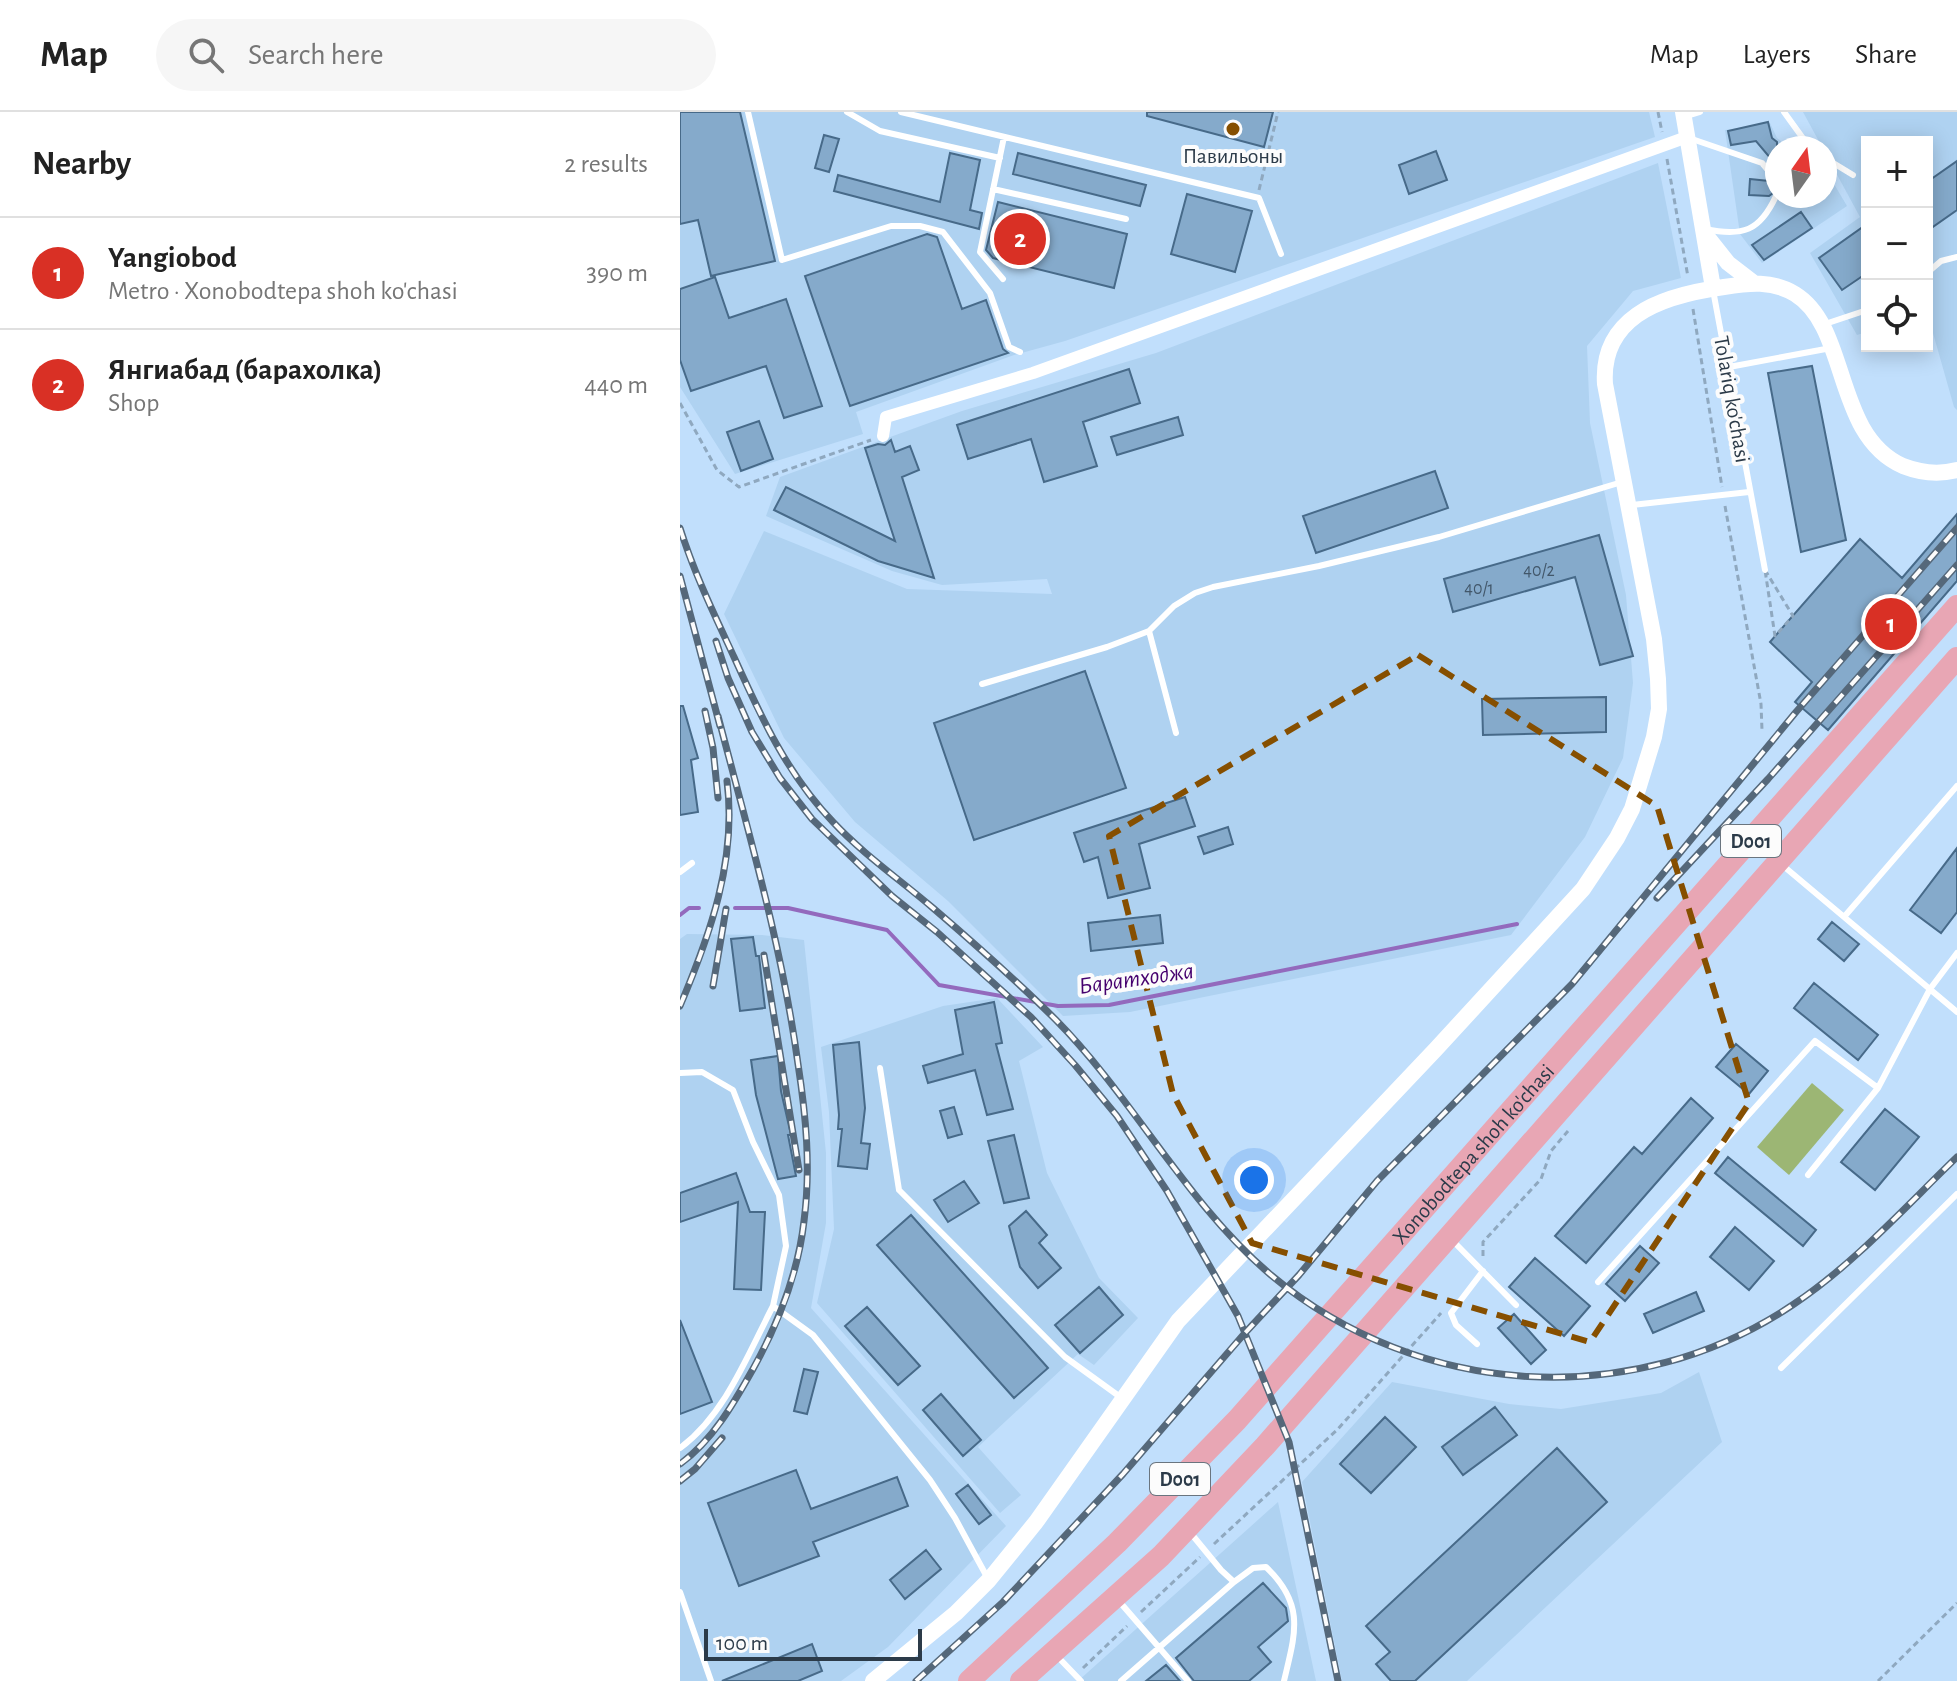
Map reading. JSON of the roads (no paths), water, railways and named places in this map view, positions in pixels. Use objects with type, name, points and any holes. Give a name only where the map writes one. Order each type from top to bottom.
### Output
[{"type":"highway","name":"Xonobodtepa shoh ko'chasi","points":[[969,1681],[1073,1586],[1237,1420],[1957,606]]},
{"type":"highway","name":"Xonobodtepa shoh ko'chasi","points":[[1021,1681],[1116,1597],[1265,1446],[1957,658]]},
{"type":"highway","points":[[1369,1270],[1397,1296]]},
{"type":"highway","points":[[1237,1420],[1265,1446]]},
{"type":"street","name":"Tolariq ko'chasi","points":[[1689,114],[1687,137],[1713,288]]},
{"type":"street","points":[[883,436],[886,417],[1033,373],[1687,137]]},
{"type":"street","name":"Tolariq ko'chasi","points":[[1702,228],[1728,263],[1754,283]]},
{"type":"street","points":[[873,1681],[956,1613],[989,1580],[1036,1522],[1178,1321],[1562,912],[1617,838],[1632,809],[1642,779],[1659,709],[1654,639],[1605,384],[1608,351],[1615,338],[1638,314],[1690,293],[1754,283],[1776,286],[1794,294],[1811,307],[1822,325],[1859,421],[1875,445],[1896,462],[1914,470],[1936,474],[1957,470]]},
{"type":"lane","points":[[748,112],[782,260],[891,226],[920,226],[943,232],[990,293],[1009,347],[1020,352]]},
{"type":"lane","points":[[847,112],[880,131],[1000,158]]},
{"type":"lane","points":[[901,112],[1259,198],[1281,254]]},
{"type":"lane","points":[[1784,112],[1801,136]]},
{"type":"lane","points":[[1003,279],[980,252],[1004,137]]},
{"type":"lane","points":[[1687,137],[1765,167]]},
{"type":"lane","points":[[1837,165],[1853,175]]},
{"type":"lane","points":[[993,189],[1126,219]]},
{"type":"lane","points":[[1702,228],[1724,233],[1755,227],[1771,208]]},
{"type":"lane","points":[[1933,268],[1941,261],[1957,257]]},
{"type":"lane","name":"Tolariq ko'chasi","points":[[1713,288],[1765,570]]},
{"type":"lane","points":[[1822,325],[1861,312]]},
{"type":"lane","points":[[1729,367],[1831,348]]},
{"type":"lane","points":[[982,684],[1107,647],[1149,631],[1174,606],[1195,593],[1213,587],[1439,537],[1623,482]]},
{"type":"lane","points":[[1628,505],[1749,492]]},
{"type":"lane","points":[[1149,631],[1176,733]]},
{"type":"lane","points":[[1844,917],[1957,786]]},
{"type":"lane","points":[[1778,862],[1957,1012]]},
{"type":"lane","points":[[680,872],[692,863]]},
{"type":"lane","points":[[1808,1175],[1878,1088],[1930,989],[1957,953]]},
{"type":"lane","points":[[1598,1282],[1815,1041],[1878,1088]]},
{"type":"lane","points":[[880,1068],[899,1190],[1065,1357],[1123,1399]]},
{"type":"lane","points":[[680,1073],[702,1072],[733,1090],[753,1142],[779,1195],[786,1246],[773,1306],[728,1392],[695,1437],[680,1448]]},
{"type":"lane","points":[[1781,1368],[1957,1194]]},
{"type":"lane","points":[[1449,1237],[1516,1305]]},
{"type":"lane","points":[[1477,1344],[1456,1325],[1451,1313],[1483,1271]]},
{"type":"lane","points":[[773,1306],[813,1335],[930,1480],[989,1580]]},
{"type":"lane","points":[[1187,1528],[1234,1582]]},
{"type":"lane","points":[[1121,1681],[1234,1582],[1253,1568],[1266,1567],[1282,1582],[1296,1615],[1295,1641],[1284,1681]]},
{"type":"lane","points":[[680,1592],[711,1681]]},
{"type":"lane","points":[[1116,1597],[1188,1681]]},
{"type":"lane","points":[[1054,1653],[1081,1681]]},
{"type":"waterway","name":"Баратходжа","points":[[680,915],[689,908],[699,908]]},
{"type":"waterway","name":"Баратходжа","points":[[735,908],[788,908],[887,930],[939,985],[1058,1006],[1109,1005],[1517,924]]},
{"type":"railway","points":[[680,528],[705,593],[765,723],[789,765],[817,804],[856,845],[964,935],[1056,1020],[1111,1083],[1186,1184],[1241,1247],[1271,1275],[1329,1316],[1393,1347],[1459,1367],[1528,1376],[1597,1375],[1666,1362],[1732,1339],[1794,1304],[1858,1253],[1957,1157]]},
{"type":"railway","points":[[916,1681],[1003,1602],[1123,1474],[1299,1275],[1377,1181],[1572,984],[1796,712],[1957,528]]},
{"type":"railway","points":[[1657,898],[1768,779],[1957,565]]},
{"type":"railway","points":[[680,576],[720,726]]},
{"type":"railway","points":[[716,641],[728,678],[752,732],[780,778],[812,819],[892,896],[1031,1017],[1117,1116],[1167,1191],[1238,1316],[1289,1442],[1338,1681]]},
{"type":"railway","points":[[705,711],[713,748],[718,798]]},
{"type":"railway","points":[[680,1464],[703,1444],[722,1420],[771,1334],[797,1260],[807,1181],[803,1103],[783,976],[718,716]]},
{"type":"railway","points":[[680,1006],[711,924],[724,868],[728,840],[727,781]]},
{"type":"railway","points":[[713,986],[726,909]]},
{"type":"railway","points":[[764,955],[799,1170]]},
{"type":"railway","points":[[680,1481],[722,1438]]},
{"type":"place","name":"Павильоны","points":[[1233,129]]},
{"type":"place","name":"Янгиабад (барахолка)","points":[[1020,239]]},
{"type":"place","name":"Yangiobod","points":[[1891,624]]}]
